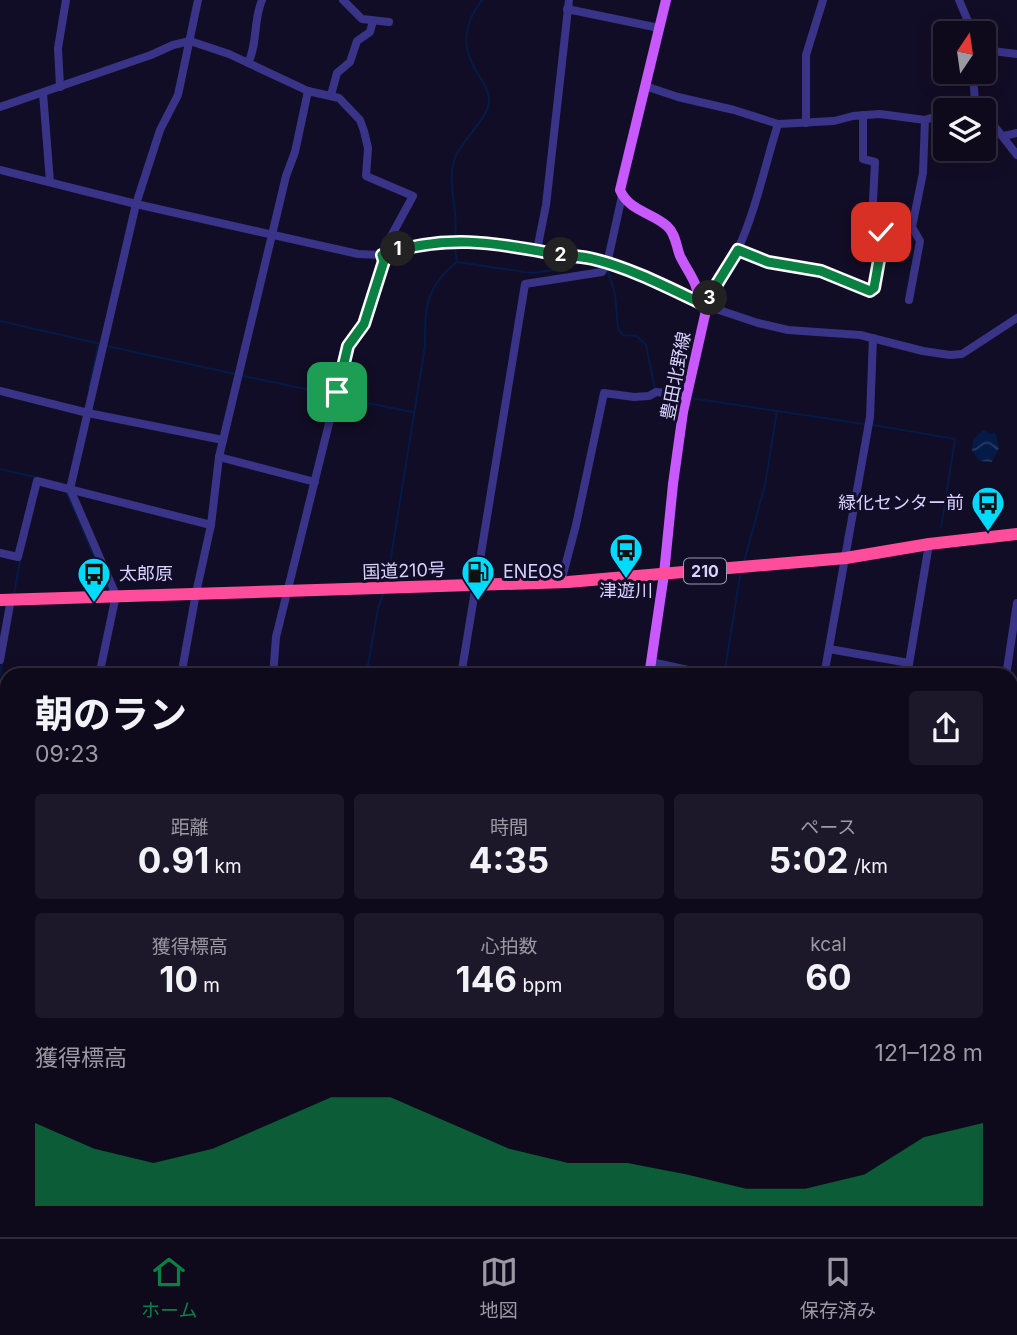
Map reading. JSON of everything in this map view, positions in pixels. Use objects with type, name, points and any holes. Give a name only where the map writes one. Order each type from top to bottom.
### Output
[{"type":"highway","name":"国道210号","points":[[5,599],[561,582],[846,558],[929,544],[1017,534]]},
{"type":"main road","points":[[666,0],[620,190],[622,196],[636,209],[655,218],[672,231],[702,304]]},
{"type":"main road","name":"豊田北野線","points":[[650,668],[671,522],[673,484],[683,412],[702,304]]},
{"type":"street","points":[[60,87],[58,48],[66,0]]},
{"type":"street","points":[[101,668],[116,595],[70,489],[136,204],[160,130],[178,95],[198,0]]},
{"type":"street","points":[[248,63],[254,50],[255,21],[262,0]]},
{"type":"street","points":[[342,0],[362,19],[389,22]]},
{"type":"street","points":[[806,123],[806,55],[823,0]]},
{"type":"street","points":[[959,0],[970,21]]},
{"type":"street","points":[[537,250],[546,205],[568,5],[659,28]]},
{"type":"street","points":[[331,95],[337,73],[350,62],[357,41],[370,32],[373,21]]},
{"type":"street","points":[[0,107],[191,41],[248,63],[308,91],[331,95],[346,104],[360,120],[368,148],[366,176],[413,195],[382,255],[384,261],[364,324],[348,346],[276,637],[274,668]]},
{"type":"street","points":[[996,51],[1017,54]]},
{"type":"street","points":[[645,86],[778,124],[834,121],[880,114],[925,120],[933,117]]},
{"type":"street","points":[[182,668],[211,525],[219,457],[286,176],[296,152],[308,91]]},
{"type":"street","points":[[43,93],[50,182]]},
{"type":"street","points":[[738,250],[768,262],[821,271],[862,289],[870,291],[874,288],[883,238],[873,201],[875,162],[863,159],[863,115]]},
{"type":"street","points":[[909,300],[920,241],[912,227],[923,173],[925,120]]},
{"type":"street","points":[[702,304],[738,250],[778,124]]},
{"type":"street","points":[[996,127],[1017,155]]},
{"type":"street","points":[[1004,136],[1017,133]]},
{"type":"street","points":[[0,170],[358,254],[382,255],[403,247],[457,240],[493,242],[591,259],[702,304],[758,323],[788,330],[846,333],[923,351],[957,355],[1017,318]]},
{"type":"street","points":[[462,668],[525,284],[602,272],[607,264],[622,196]]},
{"type":"street","points":[[825,668],[870,417],[873,338]]},
{"type":"street","points":[[0,391],[88,413],[223,440]]},
{"type":"street","points":[[561,582],[604,393],[634,397],[649,396],[656,392],[686,395]]},
{"type":"street","points":[[219,457],[315,482]]},
{"type":"street","points":[[0,553],[18,557],[37,481],[211,525]]},
{"type":"street","points":[[908,668],[929,544]]},
{"type":"street","points":[[0,660],[5,599]]},
{"type":"street","points":[[1007,668],[1017,603]]},
{"type":"street","points":[[829,649],[909,663]]},
{"type":"street","points":[[651,662],[679,668]]},
{"type":"water","points":[[983,430],[991,434],[995,432],[999,448],[992,462],[980,461],[972,451],[973,440]]},
{"type":"waterway","points":[[455,237],[452,188],[455,158],[486,113],[489,98],[471,60],[467,42],[472,16],[482,0]]},
{"type":"waterway","points":[[454,243],[457,261]]},
{"type":"waterway","points":[[387,582],[425,346],[427,309],[438,280],[457,262],[531,273],[562,269],[583,261],[600,268]]},
{"type":"waterway","points":[[608,272],[615,294],[618,329],[623,335],[637,336],[646,345],[655,389]]},
{"type":"waterway","points":[[0,321],[101,344]]},
{"type":"waterway","points":[[89,388],[98,346]]},
{"type":"waterway","points":[[107,346],[235,374]]},
{"type":"waterway","points":[[243,376],[334,395]]},
{"type":"waterway","points":[[339,397],[412,412]]},
{"type":"waterway","points":[[690,398],[864,424]]},
{"type":"waterway","points":[[744,562],[765,485],[777,411]]},
{"type":"waterway","points":[[873,425],[955,439],[941,528]]},
{"type":"waterway","points":[[0,469],[35,477]]},
{"type":"waterway","points":[[67,493],[109,591]]},
{"type":"waterway","points":[[844,541],[846,531]]},
{"type":"waterway","points":[[14,594],[20,561]]},
{"type":"waterway","points":[[725,668],[740,576]]},
{"type":"waterway","points":[[367,668],[383,594]]},
{"type":"waterway","points":[[1,668],[2,663]]},
{"type":"place","name":"緑化センター前","points":[[988,533]]},
{"type":"place","name":"津遊川","points":[[626,580]]},
{"type":"place","name":"ENEOS","points":[[478,602]]},
{"type":"place","name":"太郎原","points":[[94,604]]},
{"type":"route","points":[[337,392],[348,346],[364,324],[384,261],[382,255],[403,247],[457,240],[493,242],[591,259],[650,280],[707,306],[715,287],[738,250],[768,262],[821,271],[870,291],[874,288],[883,238],[881,232]]}]
